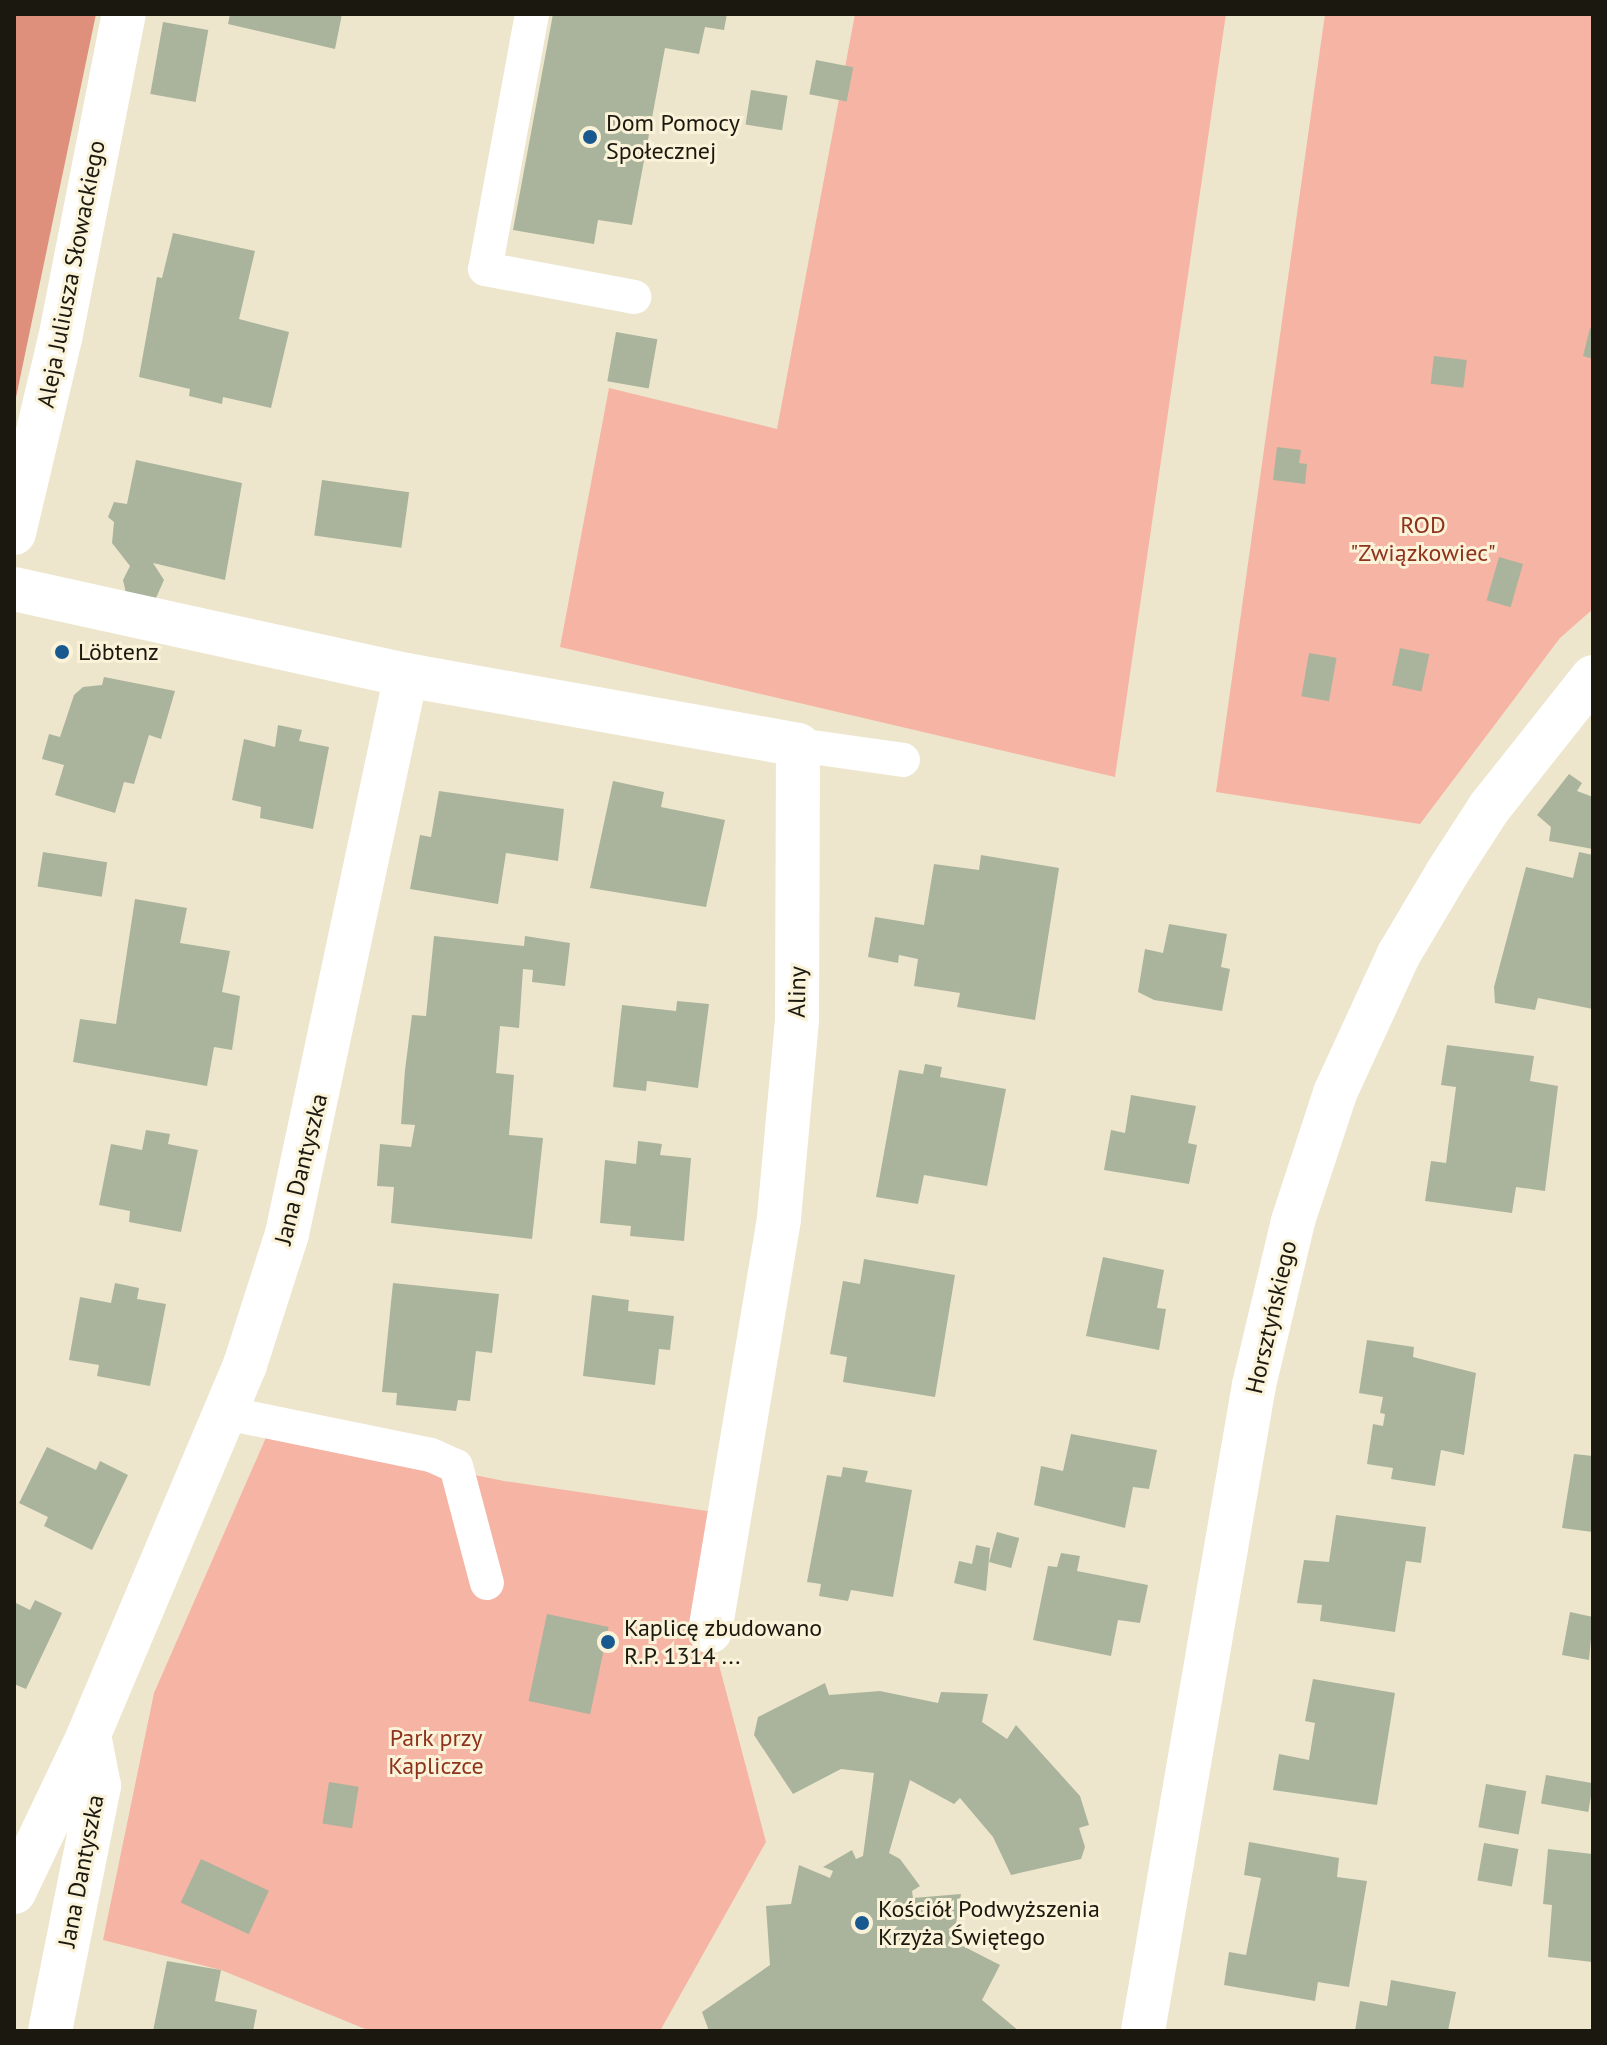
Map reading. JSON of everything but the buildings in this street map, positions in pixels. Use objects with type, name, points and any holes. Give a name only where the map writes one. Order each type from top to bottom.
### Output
[{"type":"street","name":"Aleja Juliusza Słowackiego","points":[[14,533],[60,339],[124,14]]},
{"type":"street","points":[[14,589],[406,675],[798,745]]},
{"type":"street","name":"Jana Dantyszka","points":[[50,2031],[99,1786],[89,1735],[226,1413],[287,1234],[406,675]]},
{"type":"street","name":"Horsztyńskiego","points":[[1143,2031],[1254,1385],[1293,1221],[1335,1093],[1399,954],[1447,873],[1489,808],[1593,677]]},
{"type":"street","name":"Aliny","points":[[710,1631],[779,1219],[797,1020],[798,745]]},
{"type":"street","points":[[14,1892],[89,1735]]},
{"type":"lane","points":[[532,14],[485,269],[634,297]]},
{"type":"lane","points":[[798,745],[903,760]]},
{"type":"lane","points":[[226,1413],[431,1455],[456,1466],[487,1583]]},
{"type":"green space","points":[[855,14],[1226,14],[1115,777],[560,647],[609,388],[777,429]]},
{"type":"green space","name":"ROD \"Związkowiec\"","points":[[1325,14],[1593,14],[1593,609],[1560,638],[1420,824],[1216,792]]},
{"type":"green space","name":"Park przy Kapliczce","points":[[268,1433],[504,1481],[714,1512],[710,1631],[766,1842],[660,2031],[370,2031],[221,1970],[103,1940],[154,1693]]},
{"type":"shaded area","points":[[14,14],[96,14],[14,407]]},
{"type":"place","name":"Dom Pomocy Społecznej","points":[[590,137]]},
{"type":"place","name":"Löbtenz","points":[[62,652]]},
{"type":"place","name":"Kaplicę zbudowano R.P. 1314 ...","points":[[608,1642]]},
{"type":"place","name":"Kościół Podwyższenia Krzyża Świętego","points":[[862,1923]]}]
